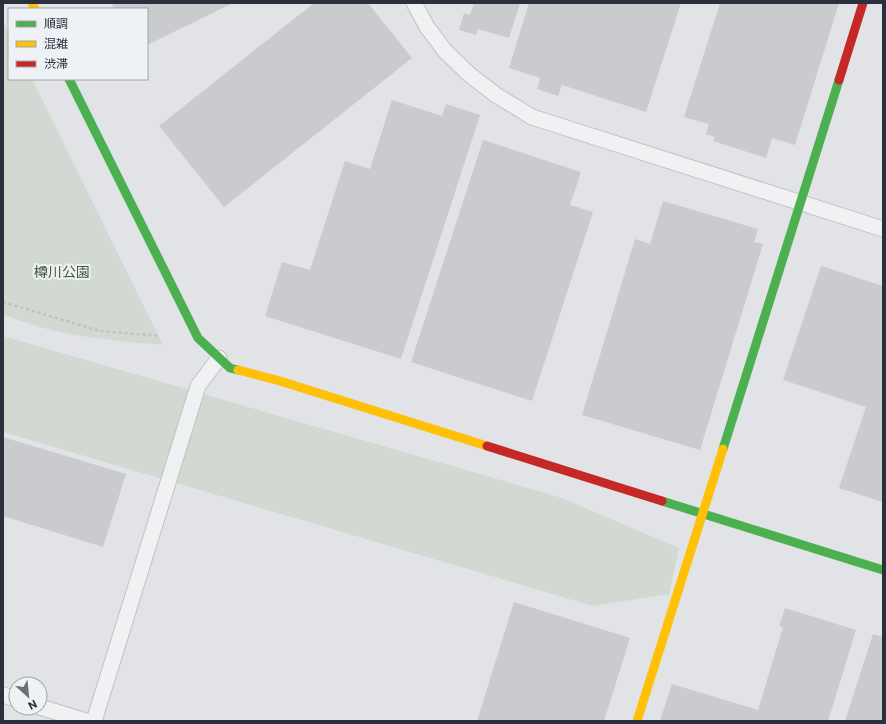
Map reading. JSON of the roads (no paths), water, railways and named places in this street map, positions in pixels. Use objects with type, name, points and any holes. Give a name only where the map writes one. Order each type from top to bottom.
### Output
[{"type":"street","points":[[414,3],[427,27],[444,50],[470,75],[496,95],[532,117],[883,229]]},
{"type":"street","points":[[637,721],[701,514],[802,203],[863,3]]},
{"type":"street","points":[[69,80],[198,338],[230,368],[280,381],[883,570]]},
{"type":"street","points":[[94,721],[198,386],[219,358]]},
{"type":"street","points":[[48,709],[86,721]]},
{"type":"park label","name":"樽川公園","points":[[62,272]]}]
